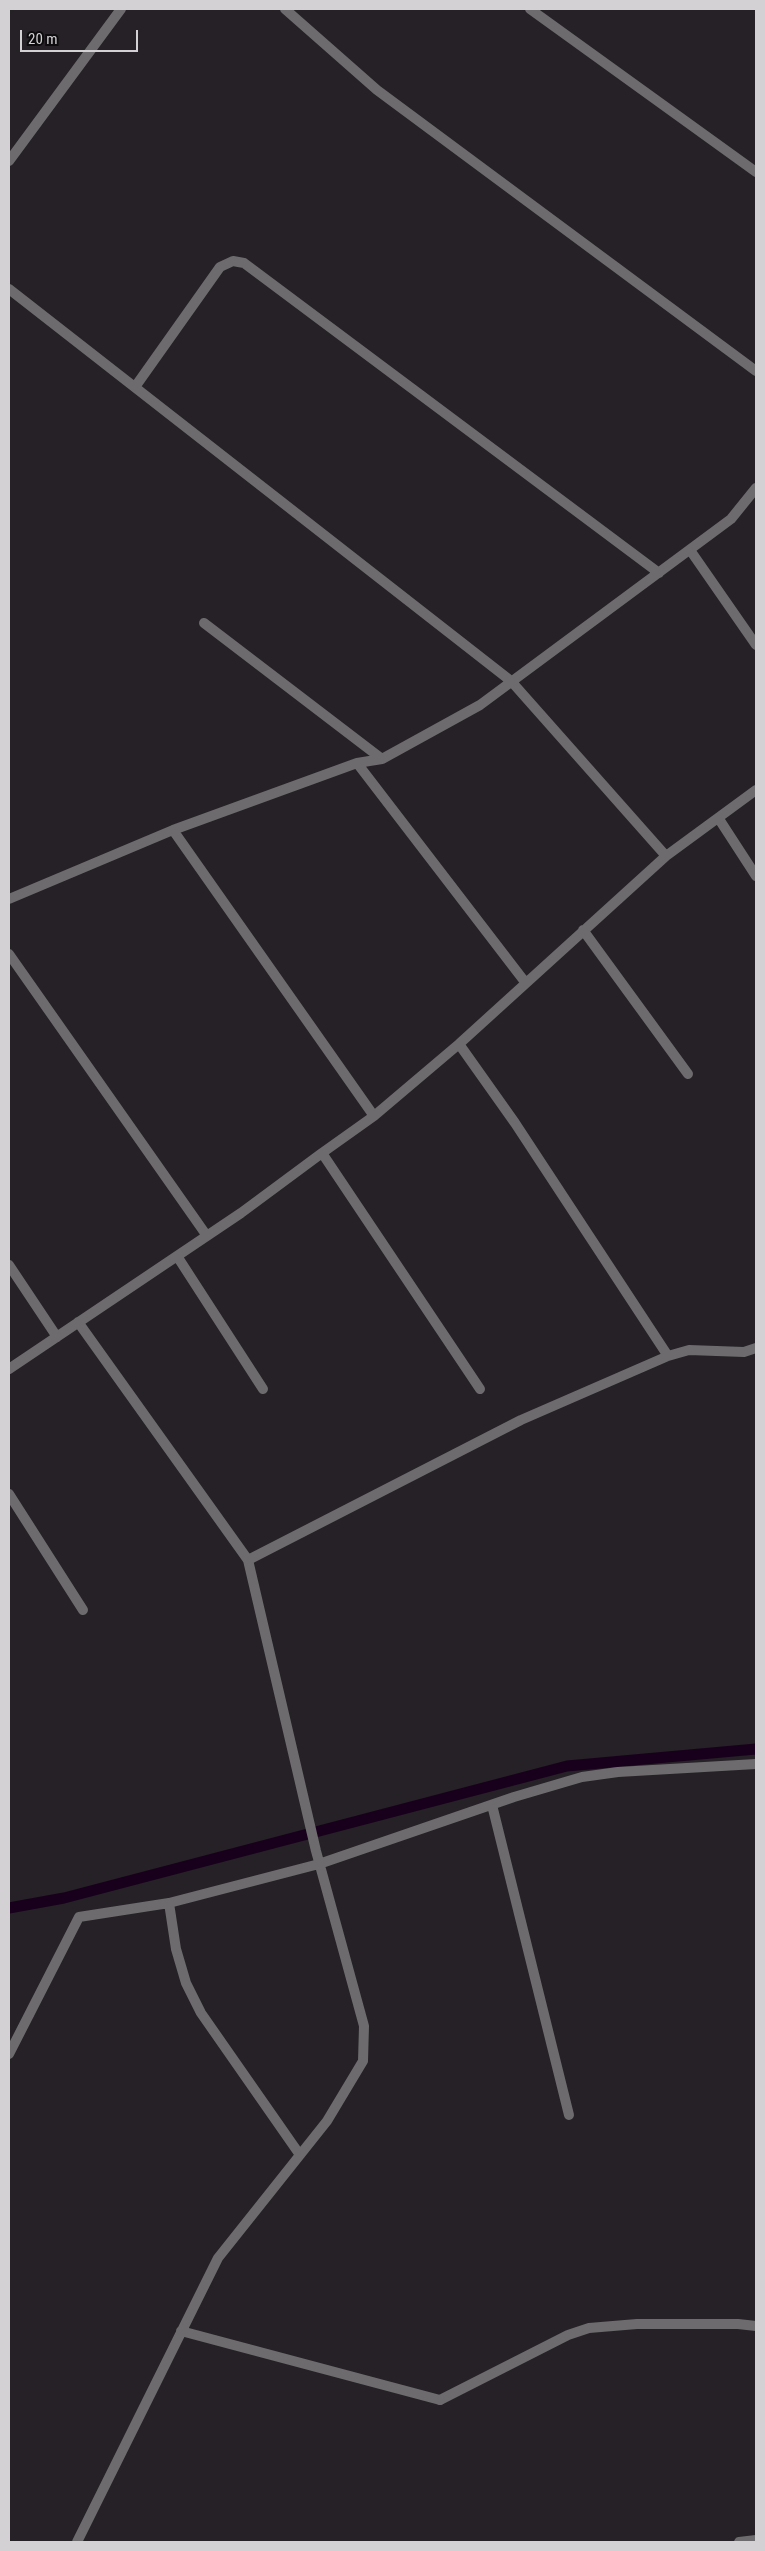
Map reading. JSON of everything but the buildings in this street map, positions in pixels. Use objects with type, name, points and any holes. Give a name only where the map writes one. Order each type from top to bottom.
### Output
[{"type":"street","points":[[9,161],[121,9]]},
{"type":"street","points":[[285,9],[376,90],[756,371]]},
{"type":"street","points":[[530,9],[756,172]]},
{"type":"street","points":[[135,387],[220,267],[233,261],[244,263],[659,572]]},
{"type":"street","points":[[9,289],[511,681],[666,856]]},
{"type":"street","points":[[9,900],[173,830],[358,763],[382,759],[480,705],[731,519],[756,488]]},
{"type":"street","points":[[690,550],[756,644]]},
{"type":"street","points":[[204,623],[382,759]]},
{"type":"street","points":[[358,763],[525,982]]},
{"type":"street","points":[[9,1369],[207,1236],[374,1116],[459,1044],[525,982],[666,856],[719,820],[756,790]]},
{"type":"street","points":[[719,820],[756,876]]},
{"type":"street","points":[[173,830],[374,1116]]},
{"type":"street","points":[[583,930],[688,1074]]},
{"type":"street","points":[[9,954],[207,1236]]},
{"type":"street","points":[[459,1044],[515,1123],[668,1356]]},
{"type":"street","points":[[322,1153],[480,1388]]},
{"type":"street","points":[[177,1256],[263,1389]]},
{"type":"street","points":[[9,1265],[56,1337]]},
{"type":"street","points":[[77,2542],[218,2258],[327,2121],[363,2061],[364,2026],[319,1864],[248,1560],[78,1322]]},
{"type":"street","points":[[248,1560],[521,1420],[668,1356],[689,1350],[744,1352],[756,1348]]},
{"type":"street","points":[[9,1494],[83,1610]]},
{"type":"street","points":[[9,2054],[80,1917],[169,1903],[319,1864],[492,1805],[582,1777],[618,1772],[756,1764]]},
{"type":"street","points":[[492,1805],[569,2115]]},
{"type":"street","points":[[169,1903],[176,1949],[190,1991],[201,2013],[300,2155]]},
{"type":"street","points":[[181,2332],[440,2400],[568,2335],[589,2328],[637,2324],[738,2324],[756,2326]]},
{"type":"street","points":[[739,2542],[756,2540]]},
{"type":"waterway","points":[[9,1908],[64,1898],[567,1766],[756,1749]]}]
